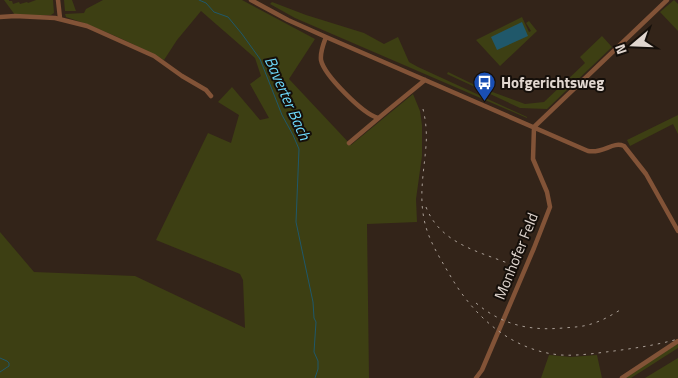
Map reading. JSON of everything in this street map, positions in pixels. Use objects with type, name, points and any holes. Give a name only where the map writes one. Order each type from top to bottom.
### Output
[{"type":"street","points":[[58,0],[60,18]]},
{"type":"street","points":[[251,0],[280,16],[326,37],[591,152],[602,151],[619,144],[624,146],[646,174],[678,231]]},
{"type":"street","points":[[534,126],[667,0]]},
{"type":"street","points":[[0,17],[32,16],[60,18],[87,26],[142,50],[206,90],[211,96]]},
{"type":"street","points":[[326,37],[321,54],[321,62],[325,70],[350,98],[378,118]]},
{"type":"street","points":[[349,143],[425,80]]},
{"type":"street","name":"Monhofer Feld","points":[[476,378],[482,370],[550,207],[547,192],[532,159],[534,126]]},
{"type":"street","points":[[622,378],[678,341]]},
{"type":"shaded area","points":[[4,0],[12,1],[13,4],[19,2],[20,4],[36,0],[53,0],[54,13],[51,15],[15,15]]},
{"type":"shaded area","points":[[64,0],[72,0],[76,11],[65,11]]},
{"type":"shaded area","points":[[103,0],[242,0],[315,39],[289,79],[351,145],[413,94],[420,111],[422,125],[422,156],[416,199],[417,222],[367,224],[369,378],[0,378],[0,232],[34,272],[135,276],[245,328],[243,280],[240,274],[156,240],[208,133],[231,143],[239,115],[218,102],[232,87],[260,120],[269,118],[250,84],[261,76],[255,58],[201,11],[177,40],[164,60],[116,36],[66,17],[65,14],[84,13],[86,9]]},
{"type":"shaded area","points":[[674,0],[678,4],[678,31],[660,12]]},
{"type":"shaded area","points":[[272,2],[364,33],[384,44],[398,37],[409,62],[527,118],[295,18],[270,4]]},
{"type":"shaded area","points":[[522,17],[529,32],[531,31],[526,23],[529,21],[537,31],[500,66],[476,40]]},
{"type":"shaded area","points":[[602,36],[612,47],[547,109],[520,108],[447,74],[448,72],[479,87],[525,104],[544,102],[585,63],[580,57]]},
{"type":"shaded area","points":[[678,115],[678,134],[673,124],[630,146],[627,140]]},
{"type":"shaded area","points":[[678,343],[678,348],[631,378],[625,378]]},
{"type":"shaded area","points":[[549,355],[571,357],[597,355],[602,378],[541,378]]},
{"type":"shaded area","points":[[678,358],[678,378],[645,378]]},
{"type":"water","points":[[522,22],[528,36],[497,50],[491,37]]},
{"type":"waterway","name":"Baverter Bach","points":[[199,0],[206,3],[214,12],[228,17],[260,59],[282,115],[299,149],[296,222],[316,322],[314,352],[318,361],[318,369],[315,378]]},
{"type":"waterway","points":[[0,358],[9,363],[9,366],[0,372]]},
{"type":"railway","points":[[423,109],[426,123],[426,146],[422,201],[428,234],[451,277],[484,319],[497,330],[527,347],[561,355],[581,355],[614,351],[678,339]]},
{"type":"railway","points":[[426,207],[432,219],[450,237],[473,250],[510,264]]},
{"type":"railway","points":[[476,303],[496,317],[517,325],[551,329],[579,327],[601,320],[622,309]]},
{"type":"place","name":"Hofgerichtsweg","points":[[485,101]]}]
